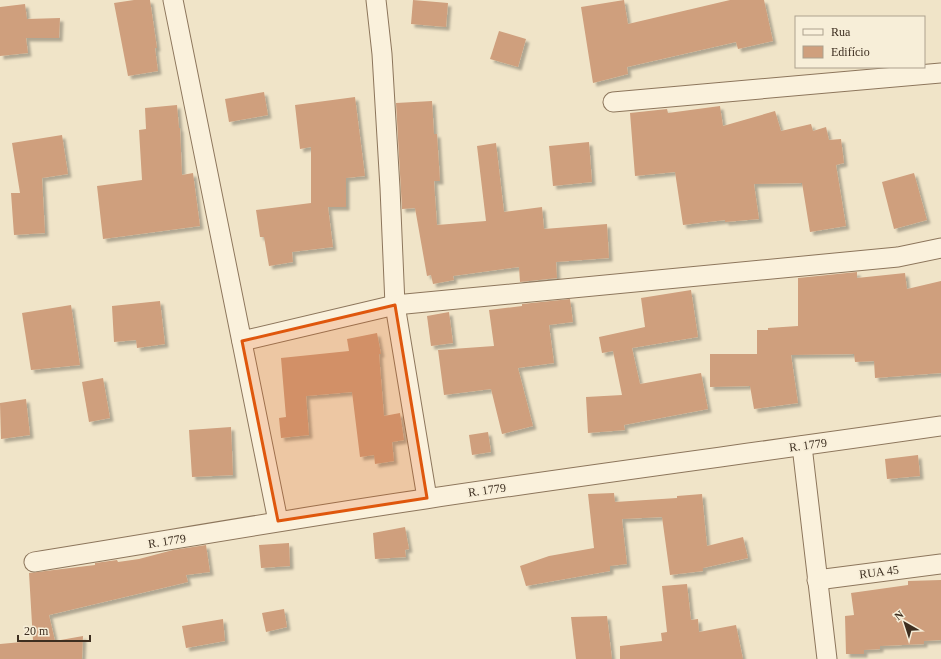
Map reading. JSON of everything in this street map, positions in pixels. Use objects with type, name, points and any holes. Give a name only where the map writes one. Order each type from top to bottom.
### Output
[{"type":"street","points":[[173,0],[278,521]]},
{"type":"street","points":[[376,0],[382,54],[390,180],[395,305],[427,498]]},
{"type":"street","points":[[613,102],[941,73]]},
{"type":"street","points":[[242,341],[395,305],[898,257],[941,248]]},
{"type":"street","name":"R. 1779","points":[[34,562],[278,521],[427,498],[941,426]]},
{"type":"street","points":[[802,446],[827,659]]},
{"type":"street","name":"RUA 45","points":[[817,580],[941,564]]},
{"type":"highlighted area","points":[[395,305],[427,498],[278,521],[242,341]]},
{"type":"building","points":[[134,0],[150,0],[157,48],[155,48],[158,71],[128,76],[114,3]]},
{"type":"building","points":[[413,0],[448,3],[446,27],[411,24]]},
{"type":"building","points":[[624,0],[628,24],[730,0],[764,0],[773,41],[738,49],[736,42],[627,67],[628,74],[593,83],[581,7]]},
{"type":"building","points":[[25,4],[27,19],[60,18],[59,38],[26,38],[28,53],[0,56],[0,7]]},
{"type":"building","points":[[499,31],[526,39],[518,67],[490,59]]},
{"type":"building","points":[[264,92],[268,115],[229,122],[225,99]]},
{"type":"building","points":[[355,97],[365,176],[346,178],[346,207],[328,207],[333,247],[292,252],[293,262],[269,266],[264,237],[260,237],[256,210],[311,203],[311,147],[300,149],[295,105]]},
{"type":"building","points":[[432,101],[434,134],[437,134],[440,181],[434,181],[437,225],[486,221],[477,146],[496,143],[504,212],[542,207],[544,229],[607,224],[609,258],[556,262],[557,278],[520,282],[519,267],[453,276],[454,280],[433,284],[431,275],[427,276],[415,208],[402,209],[396,103]]},
{"type":"building","points":[[177,105],[180,128],[182,175],[193,173],[200,226],[103,239],[97,186],[142,180],[139,130],[146,129],[145,108]]},
{"type":"building","points":[[720,106],[723,126],[775,111],[781,131],[811,124],[813,131],[826,127],[829,140],[841,139],[844,163],[836,165],[846,226],[810,232],[802,183],[754,184],[759,219],[725,222],[725,220],[683,225],[675,172],[635,176],[630,113],[667,109],[668,113]]},
{"type":"building","points":[[62,135],[68,174],[42,178],[45,233],[14,235],[11,193],[20,193],[12,143]]},
{"type":"building","points":[[589,142],[592,182],[553,186],[549,146]]},
{"type":"building","points":[[914,173],[927,220],[894,229],[882,182]]},
{"type":"building","points":[[857,272],[857,278],[905,273],[907,289],[941,281],[941,373],[875,378],[874,361],[855,362],[854,354],[791,355],[798,403],[754,409],[750,386],[710,387],[710,354],[757,354],[757,330],[798,326],[798,278]]},
{"type":"building","points":[[691,290],[698,337],[632,348],[640,384],[701,373],[708,409],[624,425],[625,430],[588,433],[586,397],[622,395],[613,351],[602,353],[599,337],[645,327],[641,298]]},
{"type":"building","points":[[570,299],[573,322],[549,325],[554,363],[518,368],[533,426],[502,434],[491,389],[444,395],[438,350],[494,346],[489,310],[522,306],[522,304]]},
{"type":"building","points":[[160,301],[165,344],[137,348],[136,340],[114,342],[112,306]]},
{"type":"building","points":[[71,305],[80,365],[31,370],[22,313]]},
{"type":"building","points":[[449,312],[453,343],[431,346],[427,316]]},
{"type":"building","points":[[377,333],[381,354],[379,354],[384,416],[400,413],[404,440],[392,442],[394,461],[375,464],[374,455],[360,457],[352,392],[306,396],[309,435],[281,438],[279,418],[286,417],[281,358],[349,351],[347,339]]},
{"type":"building","points":[[103,378],[110,418],[89,422],[82,382]]},
{"type":"building","points":[[26,399],[30,435],[1,439],[0,403]]},
{"type":"building","points":[[231,427],[233,475],[192,477],[189,430]]},
{"type":"building","points":[[488,432],[491,452],[472,455],[469,435]]},
{"type":"building","points":[[918,455],[920,476],[887,479],[885,459]]},
{"type":"building","points":[[614,493],[615,502],[677,498],[677,496],[702,494],[707,546],[743,537],[748,558],[703,568],[703,571],[670,575],[662,517],[622,519],[627,564],[610,566],[610,571],[526,586],[520,566],[549,556],[594,548],[588,494]]},
{"type":"building","points":[[405,527],[409,549],[405,550],[406,557],[375,559],[373,533]]},
{"type":"building","points":[[289,543],[290,566],[261,568],[259,545]]},
{"type":"building","points":[[206,545],[210,572],[186,575],[188,582],[49,615],[55,641],[83,636],[82,659],[0,659],[0,644],[33,641],[29,573],[95,565],[95,563],[117,560],[118,562],[139,559],[173,550]]},
{"type":"building","points":[[941,580],[941,640],[924,641],[924,644],[880,646],[880,649],[864,650],[864,654],[846,654],[845,616],[854,615],[851,593],[908,585],[908,581]]},
{"type":"building","points":[[687,584],[691,620],[698,619],[699,632],[736,625],[743,659],[620,659],[620,646],[662,641],[661,633],[667,632],[662,586]]},
{"type":"building","points":[[284,609],[287,627],[266,632],[262,613]]},
{"type":"building","points":[[607,616],[612,659],[576,659],[571,617]]},
{"type":"building","points":[[223,619],[225,641],[186,648],[182,626]]}]
